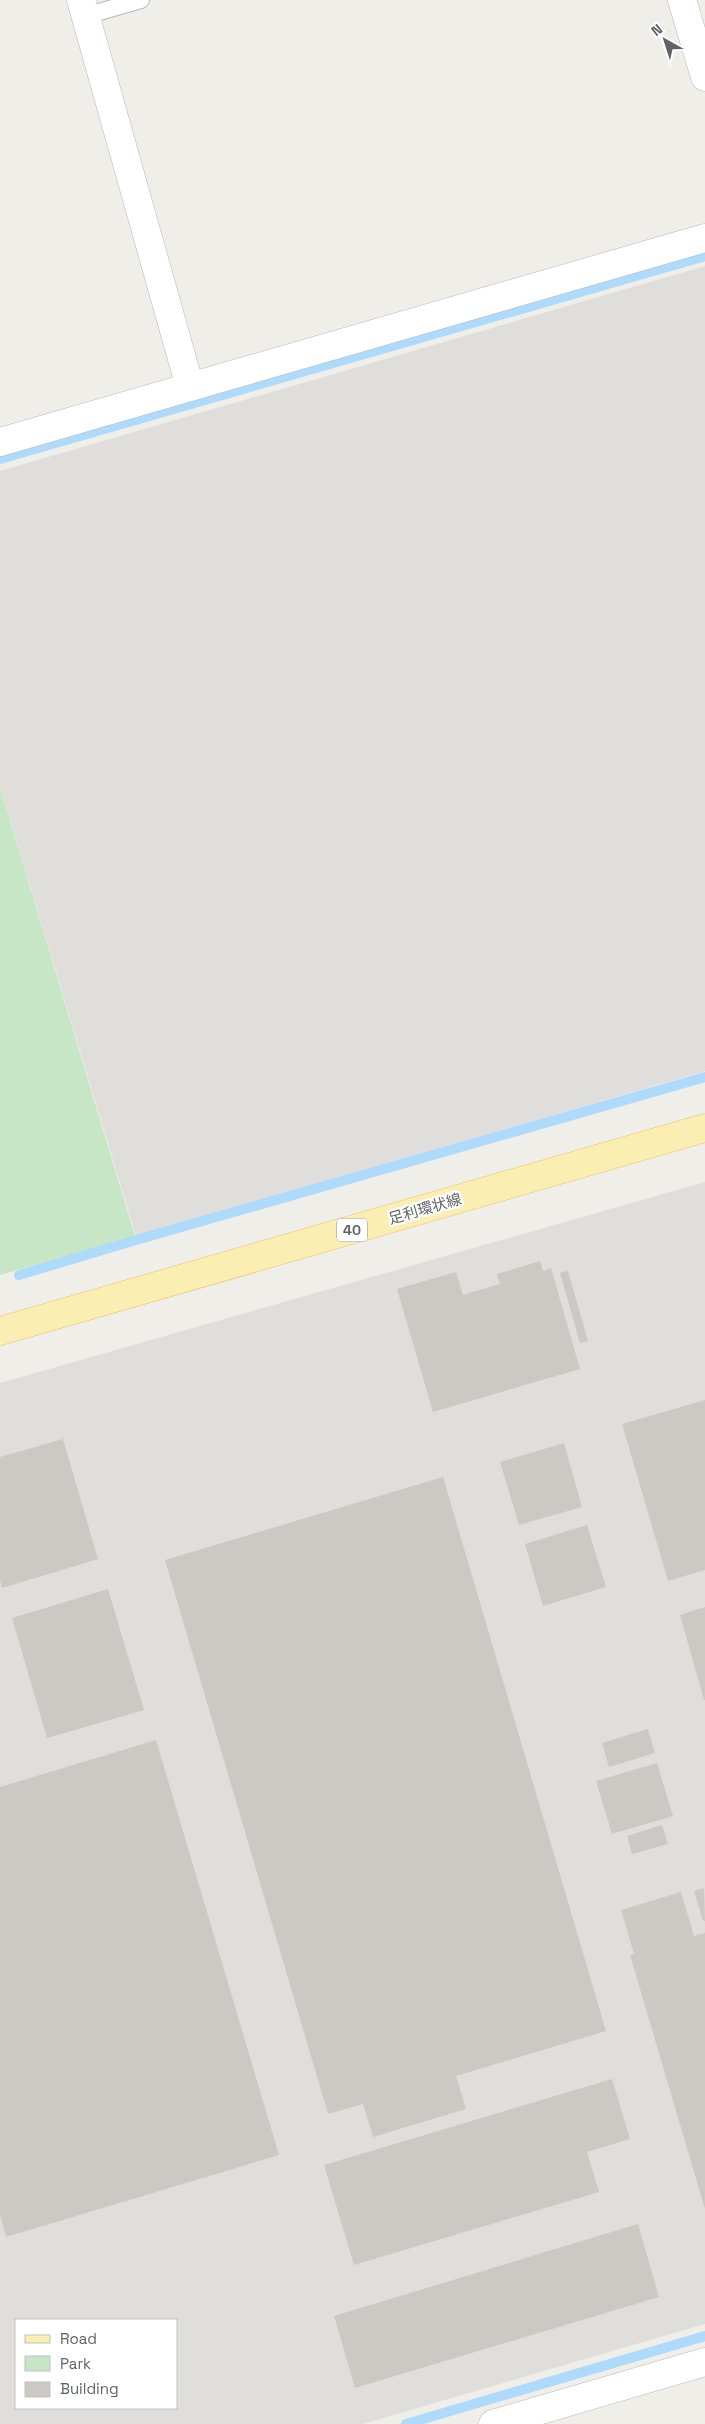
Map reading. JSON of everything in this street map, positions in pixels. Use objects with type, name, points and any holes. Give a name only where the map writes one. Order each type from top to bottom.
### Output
[{"type":"main road","name":"足利環状線","points":[[0,1331],[705,1128]]},
{"type":"street","points":[[682,0],[705,77]]},
{"type":"street","points":[[83,8],[190,386]]},
{"type":"street","points":[[0,442],[705,238]]},
{"type":"street","points":[[493,2424],[705,2362]]},
{"type":"lane","points":[[83,8],[141,0]]},
{"type":"shaded area","points":[[705,266],[705,1071],[136,1236],[0,786],[0,471]]},
{"type":"shaded area","points":[[705,1182],[705,2324],[363,2424],[0,2424],[0,1383]]},
{"type":"green space","points":[[0,787],[135,1236],[0,1275]]},
{"type":"building","points":[[540,1261],[543,1271],[551,1268],[580,1369],[433,1412],[397,1289],[456,1272],[463,1295],[500,1284],[497,1274]]},
{"type":"building","points":[[568,1271],[588,1341],[580,1343],[560,1273]]},
{"type":"building","points":[[705,1400],[705,1570],[668,1581],[622,1424]]},
{"type":"building","points":[[63,1439],[98,1559],[2,1588],[0,1580],[0,1457]]},
{"type":"building","points":[[564,1443],[582,1507],[519,1525],[500,1462]]},
{"type":"building","points":[[443,1477],[606,2031],[456,2076],[466,2109],[373,2137],[363,2104],[328,2114],[165,1560]]},
{"type":"building","points":[[587,1525],[606,1587],[543,1606],[525,1544]]},
{"type":"building","points":[[108,1589],[144,1710],[47,1738],[12,1618]]},
{"type":"building","points":[[705,1607],[705,1700],[704,1700],[680,1615]]},
{"type":"building","points":[[648,1729],[655,1753],[609,1767],[602,1743]]},
{"type":"building","points":[[156,1740],[279,2155],[6,2237],[0,2215],[0,1787]]},
{"type":"building","points":[[657,1763],[673,1816],[612,1834],[596,1781]]},
{"type":"building","points":[[662,1825],[668,1844],[632,1854],[627,1836]]},
{"type":"building","points":[[704,1888],[705,1921],[703,1921],[694,1891]]},
{"type":"building","points":[[681,1892],[694,1936],[705,1933],[705,2209],[630,1955],[634,1954],[621,1910]]},
{"type":"building","points":[[612,2079],[630,2139],[587,2152],[599,2192],[354,2265],[324,2165]]},
{"type":"building","points":[[638,2224],[659,2297],[355,2388],[334,2316]]},
{"type":"waterway","points":[[0,459],[705,256]]},
{"type":"waterway","points":[[19,1275],[705,1077]]},
{"type":"waterway","points":[[406,2424],[705,2336]]}]
